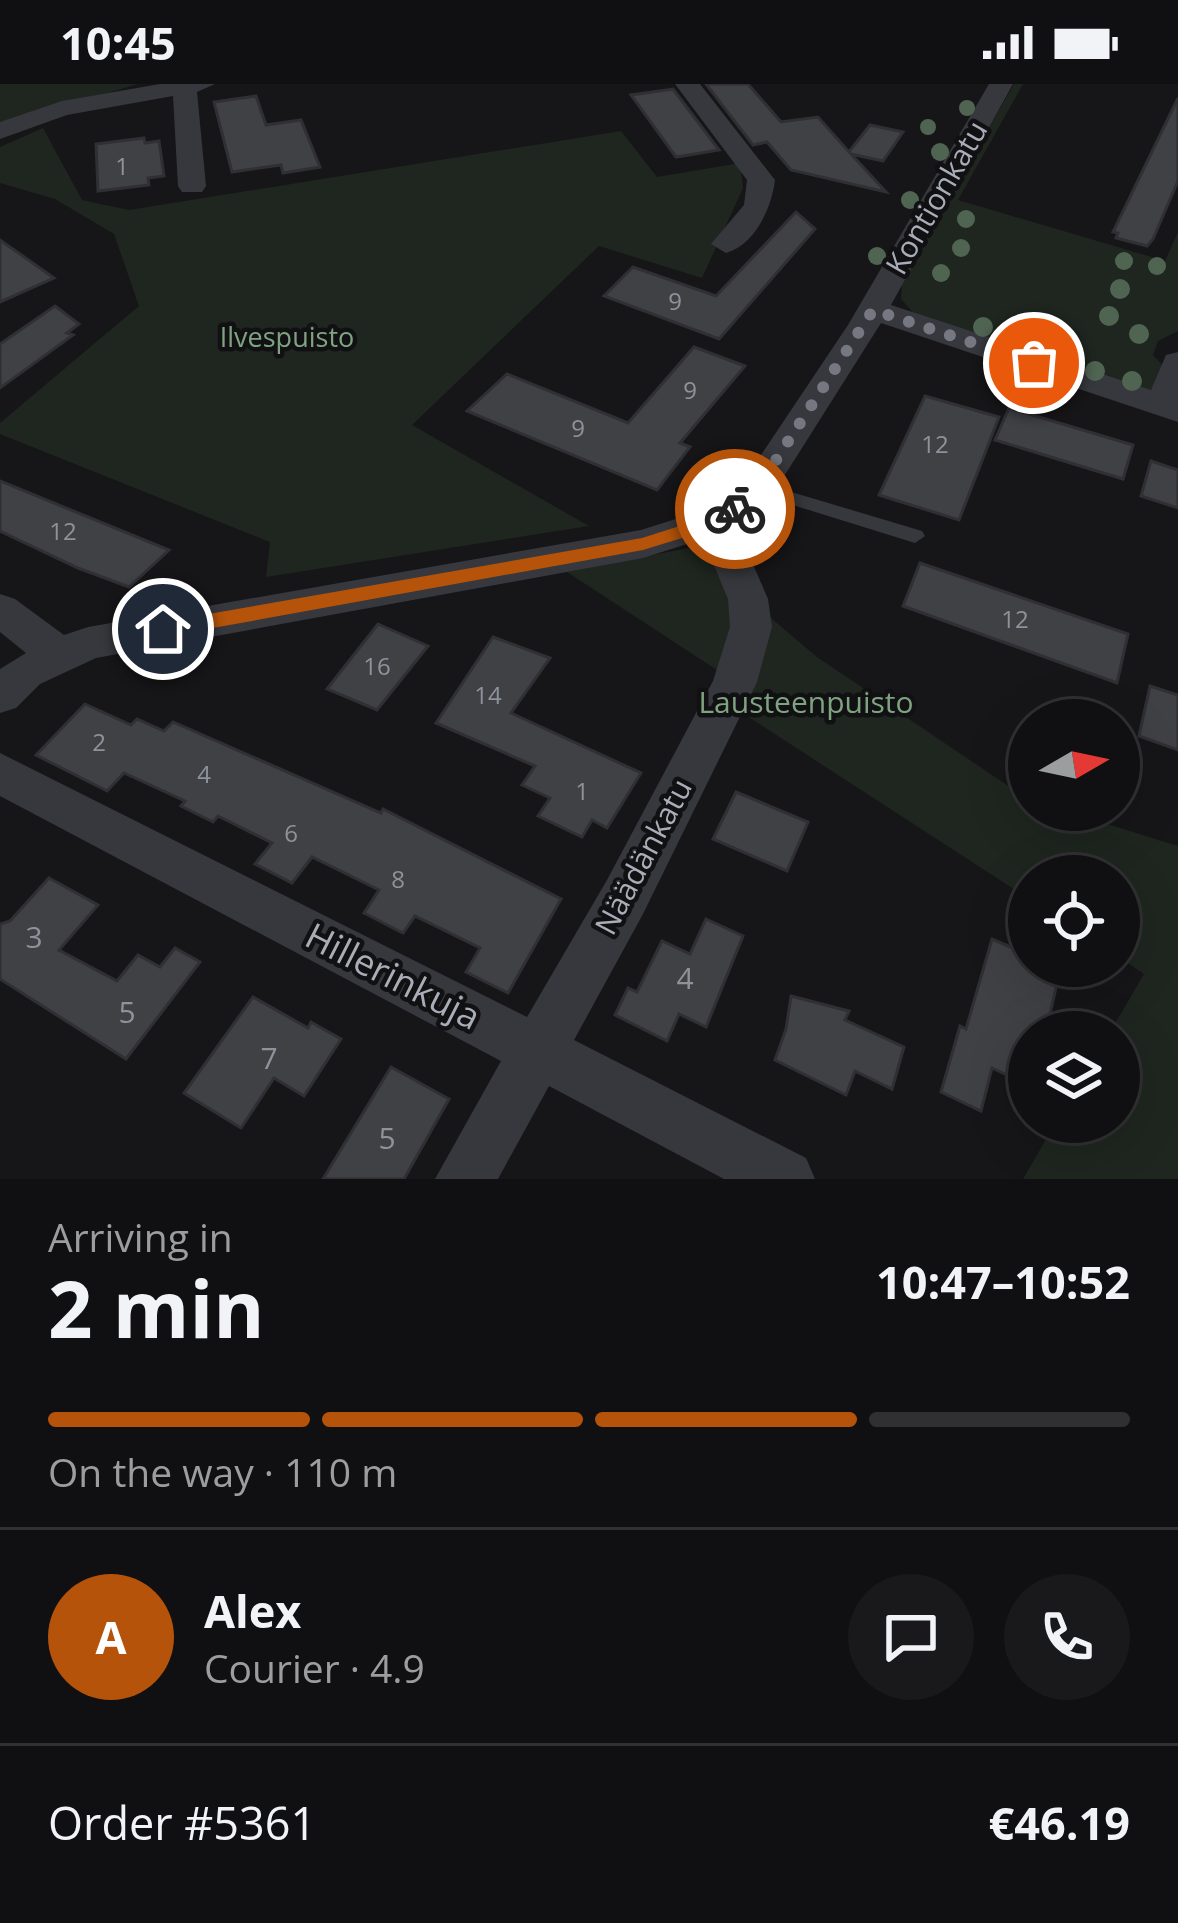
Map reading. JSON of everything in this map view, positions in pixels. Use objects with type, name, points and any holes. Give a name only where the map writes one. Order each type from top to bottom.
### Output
[{"type":"street","points":[[687,84],[760,180],[758,207],[726,244]]},
{"type":"street","name":"Kontionkatu","points":[[0,695],[25,672],[88,643],[643,544],[715,521],[758,488],[873,310],[1001,84]]},
{"type":"street","points":[[0,131],[62,109],[193,85],[192,186]]},
{"type":"street","points":[[873,310],[1171,408],[1178,362]]},
{"type":"street","name":"Näädänkatu","points":[[465,1179],[625,897],[746,654],[751,627],[748,599],[715,521]]},
{"type":"street","points":[[0,610],[58,653]]},
{"type":"street","name":"Hillerinkuja","points":[[0,773],[785,1179]]},
{"type":"lane","points":[[758,488],[915,536]]},
{"type":"green space","points":[[0,84],[138,84],[0,125]]},
{"type":"green space","points":[[1014,84],[1023,84],[958,200],[1165,261],[1178,232],[1178,331],[1158,341],[1153,355],[1164,367],[1154,388],[1147,391],[915,315],[901,299],[902,281]]},
{"type":"green space","name":"Ilvespuisto","points":[[43,128],[82,200],[129,210],[621,131],[657,177],[740,163],[743,188],[702,278],[599,246],[412,425],[589,526],[266,577],[270,542],[0,434],[0,423],[139,306],[114,234],[55,199],[0,183],[0,147]]},
{"type":"green space","points":[[688,548],[710,558],[728,595],[729,639],[717,670],[567,572]]},
{"type":"green space","name":"Lausteenpuisto","points":[[765,613],[817,657],[1008,786],[1008,831],[1130,831],[1178,846],[1178,1179],[1023,1179],[1044,1143],[1140,1143],[1140,1011],[1122,1011],[1144,974],[1140,971],[1140,855],[1008,855],[1008,885],[741,712]]},
{"type":"building","points":[[706,84],[748,84],[781,122],[818,117],[849,152],[870,125],[903,132],[883,161],[851,154],[886,192],[791,170],[767,142],[753,145]]},
{"type":"building","points":[[673,89],[719,150],[676,157],[631,95]]},
{"type":"building","points":[[256,96],[266,125],[301,120],[320,167],[283,173],[281,165],[232,172],[214,102]]},
{"type":"building","points":[[1178,98],[1178,181],[1153,239],[1147,246],[1116,238],[1118,233],[1113,232]]},
{"type":"building","points":[[144,138],[145,143],[159,141],[164,176],[148,178],[149,185],[98,191],[96,144]]},
{"type":"building","points":[[796,212],[815,229],[719,339],[604,296],[633,267],[716,296]]},
{"type":"building","points":[[0,240],[54,278],[0,302]]},
{"type":"building","points":[[55,306],[79,324],[67,333],[73,335],[0,388],[0,344]]},
{"type":"building","points":[[694,347],[745,366],[680,443],[690,447],[657,490],[467,411],[507,374],[628,423]]},
{"type":"building","points":[[925,396],[999,417],[959,520],[879,495]]},
{"type":"building","points":[[1009,408],[1133,445],[1123,479],[995,440]]},
{"type":"building","points":[[1151,461],[1178,470],[1178,508],[1141,496]]},
{"type":"building","points":[[0,481],[169,550],[129,587],[78,568],[0,531]]},
{"type":"building","points":[[920,563],[1128,634],[1117,683],[903,606]]},
{"type":"building","points":[[378,624],[428,646],[377,710],[327,689]]},
{"type":"building","points":[[493,637],[550,658],[511,713],[641,773],[607,828],[592,820],[582,837],[538,816],[550,798],[522,785],[535,766],[436,723]]},
{"type":"building","points":[[1150,686],[1178,695],[1178,750],[1140,736]]},
{"type":"building","points":[[85,704],[131,725],[137,719],[164,731],[173,722],[381,813],[383,809],[561,899],[508,993],[466,972],[480,948],[415,916],[403,933],[364,913],[379,890],[312,857],[292,883],[255,864],[272,843],[218,816],[213,822],[181,806],[185,801],[124,773],[107,791],[36,755]]},
{"type":"building","points":[[736,792],[808,822],[787,871],[713,839]]},
{"type":"building","points":[[49,878],[98,905],[59,950],[117,981],[138,955],[160,967],[175,948],[200,962],[126,1059],[0,979],[0,924],[10,921]]},
{"type":"building","points":[[706,919],[743,936],[706,1027],[679,1014],[667,1041],[615,1015],[628,988],[637,992],[662,941],[690,954]]},
{"type":"building","points":[[992,939],[1008,946],[1008,987],[1056,987],[1051,1011],[1008,1011],[1008,1072],[992,1068],[981,1111],[941,1092],[960,1026],[966,1029]]},
{"type":"building","points":[[791,996],[849,1011],[845,1020],[904,1047],[892,1089],[855,1071],[846,1095],[775,1060]]},
{"type":"building","points":[[253,997],[308,1028],[311,1022],[341,1039],[304,1096],[274,1078],[241,1128],[184,1093]]},
{"type":"building","points":[[391,1067],[449,1099],[404,1179],[323,1179]]},
{"type":"way so far","points":[[735,509],[758,488],[873,310],[1034,363]]},
{"type":"route","points":[[163,629],[643,544],[715,521],[735,509]]}]
